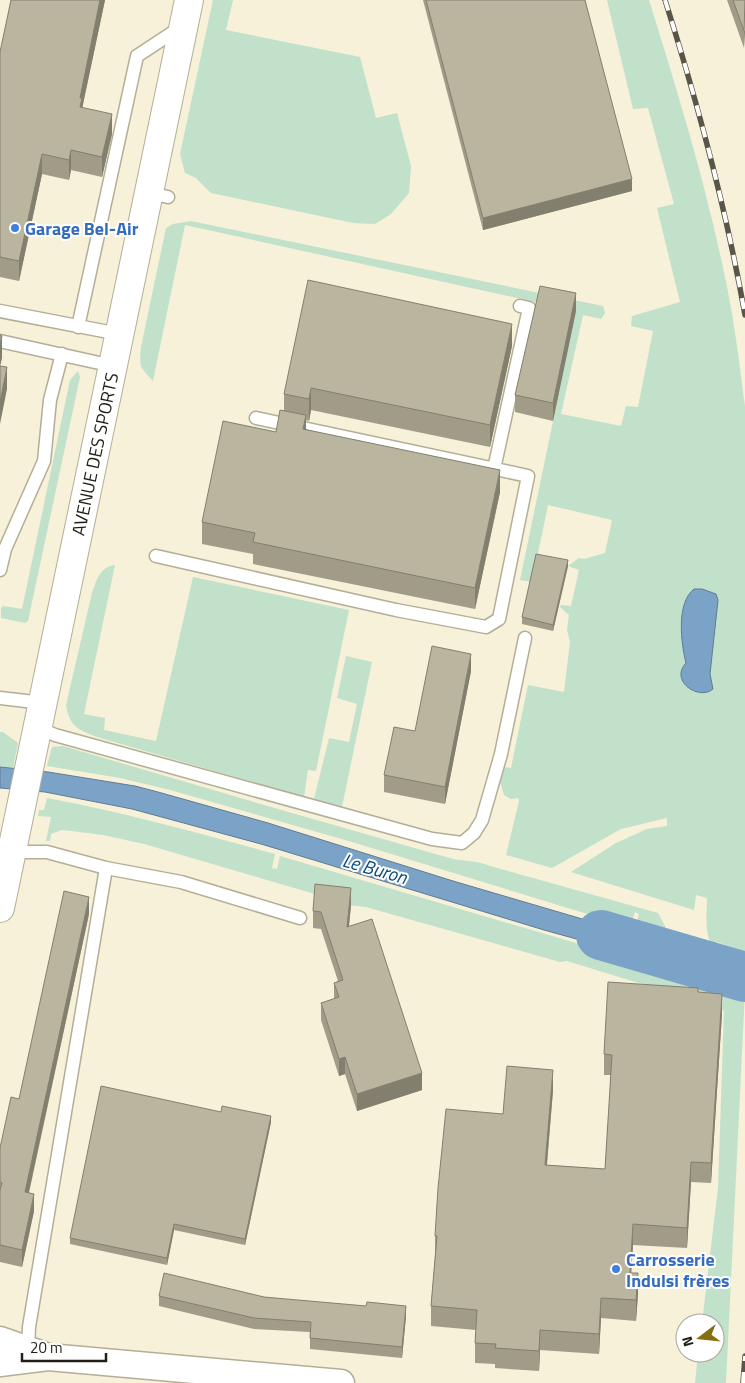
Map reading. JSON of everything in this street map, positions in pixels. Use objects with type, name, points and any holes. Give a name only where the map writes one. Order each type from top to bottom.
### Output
[{"type":"street","name":"AVENUE DES SPORTS","points":[[0,908],[120,334],[159,195],[187,12]]},
{"type":"street","points":[[0,1340],[38,1353],[341,1383]]},
{"type":"street","points":[[0,1363],[38,1353]]},
{"type":"lane","points":[[78,327],[137,56],[187,12]]},
{"type":"lane","points":[[494,469],[529,308],[520,306]]},
{"type":"lane","points":[[0,311],[120,334]]},
{"type":"lane","points":[[0,341],[113,366]]},
{"type":"lane","points":[[0,570],[6,549],[44,461],[50,400],[62,354]]},
{"type":"lane","points":[[156,556],[396,610],[486,626],[499,619],[528,476],[256,418]]},
{"type":"lane","points":[[0,698],[55,735],[423,836],[462,843],[474,833],[482,820],[501,754],[525,638]]},
{"type":"lane","points":[[11,852],[47,852],[106,868],[181,882],[300,918]]},
{"type":"lane","points":[[38,1353],[29,1328],[106,868]]},
{"type":"green space","points":[[213,0],[233,0],[226,30],[360,57],[376,118],[397,113],[411,166],[409,193],[391,214],[375,224],[353,223],[211,193],[196,178],[185,173],[180,154]]},
{"type":"green space","points":[[607,0],[649,0],[713,222],[736,338],[745,406],[745,952],[717,942],[712,946],[707,928],[707,898],[696,895],[694,910],[571,872],[616,843],[647,829],[667,826],[667,818],[621,829],[552,868],[506,855],[519,801],[518,798],[511,799],[504,795],[500,781],[504,767],[511,768],[528,685],[564,692],[570,642],[567,630],[569,615],[560,607],[561,605],[571,606],[579,570],[568,566],[579,558],[584,559],[605,553],[612,520],[548,505],[532,582],[520,580],[576,311],[185,225],[153,381],[140,363],[141,347],[166,228],[173,224],[191,221],[603,306],[605,313],[601,319],[583,315],[561,414],[621,426],[626,406],[638,407],[653,331],[631,326],[632,316],[680,302],[657,208],[674,204],[648,108],[633,109]]},
{"type":"green space","points":[[78,371],[80,377],[28,621],[25,623],[1,618],[1,608],[3,606],[22,609],[70,380]]},
{"type":"green space","points":[[115,565],[84,714],[105,718],[104,730],[156,741],[193,577],[349,610],[316,771],[308,770],[304,797],[97,737],[79,729],[72,723],[66,705],[92,593],[97,579],[102,572]]},
{"type":"green space","points":[[346,656],[372,662],[342,807],[314,799],[329,738],[349,742],[357,704],[337,698]]},
{"type":"green space","points":[[0,732],[3,732],[18,743],[13,768],[0,767]]},
{"type":"green space","points":[[63,746],[453,859],[481,863],[658,913],[672,939],[635,928],[639,914],[635,912],[630,927],[352,842],[170,790],[120,778],[47,766],[52,747]]},
{"type":"green space","points":[[47,798],[190,831],[275,854],[272,868],[277,869],[280,856],[745,991],[726,1383],[695,1383],[697,1363],[725,1363],[725,1313],[703,1313],[718,1188],[724,1011],[712,1003],[567,961],[560,962],[366,907],[315,901],[315,894],[144,844],[103,835],[62,830],[51,834],[50,841],[46,841],[51,817],[38,816],[39,810],[44,810]]},
{"type":"water","points":[[694,589],[702,589],[716,594],[718,600],[710,674],[713,689],[700,693],[688,687],[683,682],[681,676],[686,663],[681,624],[682,613],[688,595]]},
{"type":"water","points":[[0,767],[48,772],[135,786],[158,792],[268,823],[453,881],[664,943],[670,948],[666,961],[659,962],[544,930],[261,844],[132,809],[45,792],[0,788]]},
{"type":"building","points":[[11,0],[100,0],[80,98],[82,98],[80,107],[112,114],[102,157],[71,150],[69,160],[42,154],[19,261],[0,257],[0,52]]},
{"type":"building","points":[[426,0],[585,0],[632,179],[483,218]]},
{"type":"building","points":[[733,0],[745,0],[744,31]]},
{"type":"building","points":[[308,280],[512,324],[490,425],[311,388],[309,399],[284,394]]},
{"type":"building","points":[[540,286],[576,293],[553,403],[515,395]]},
{"type":"building","points":[[0,366],[7,367],[0,402]]},
{"type":"building","points":[[280,410],[306,415],[303,429],[500,470],[475,588],[253,542],[255,533],[202,522],[223,421],[276,432]]},
{"type":"building","points":[[536,554],[568,560],[553,625],[522,617]]},
{"type":"building","points":[[432,646],[471,654],[445,787],[384,775],[394,727],[415,731]]},
{"type":"building","points":[[315,884],[351,888],[347,927],[372,919],[422,1073],[357,1094],[345,1057],[339,1059],[321,1003],[339,997],[334,983],[343,980],[321,912],[313,911]]},
{"type":"building","points":[[64,891],[89,897],[25,1192],[34,1194],[22,1250],[0,1245],[0,1190],[2,1183],[0,1182],[0,1148],[11,1097],[19,1099]]},
{"type":"building","points":[[608,982],[698,988],[698,992],[722,994],[711,1163],[691,1162],[687,1228],[633,1224],[630,1273],[638,1273],[636,1300],[601,1298],[599,1334],[540,1330],[539,1351],[495,1348],[496,1344],[475,1343],[477,1310],[431,1306],[437,1236],[435,1236],[438,1188],[446,1109],[503,1114],[507,1066],[553,1070],[545,1165],[605,1169],[612,1055],[604,1054]]},
{"type":"building","points":[[101,1086],[221,1112],[222,1106],[271,1116],[245,1239],[174,1224],[167,1258],[70,1238]]},
{"type":"building","points":[[164,1273],[264,1297],[366,1306],[367,1302],[406,1306],[402,1347],[310,1338],[311,1322],[254,1318],[159,1296]]},
{"type":"waterway","name":"Le Buron","points":[[601,935],[745,977]]},
{"type":"railway","points":[[665,0],[710,156],[729,235],[745,315]]},
{"type":"railway","points":[[743,1383],[745,1356]]},
{"type":"place","name":"Garage Bel-Air","points":[[15,228]]},
{"type":"place","name":"Carrosserie Indulsi frères","points":[[616,1269]]}]
